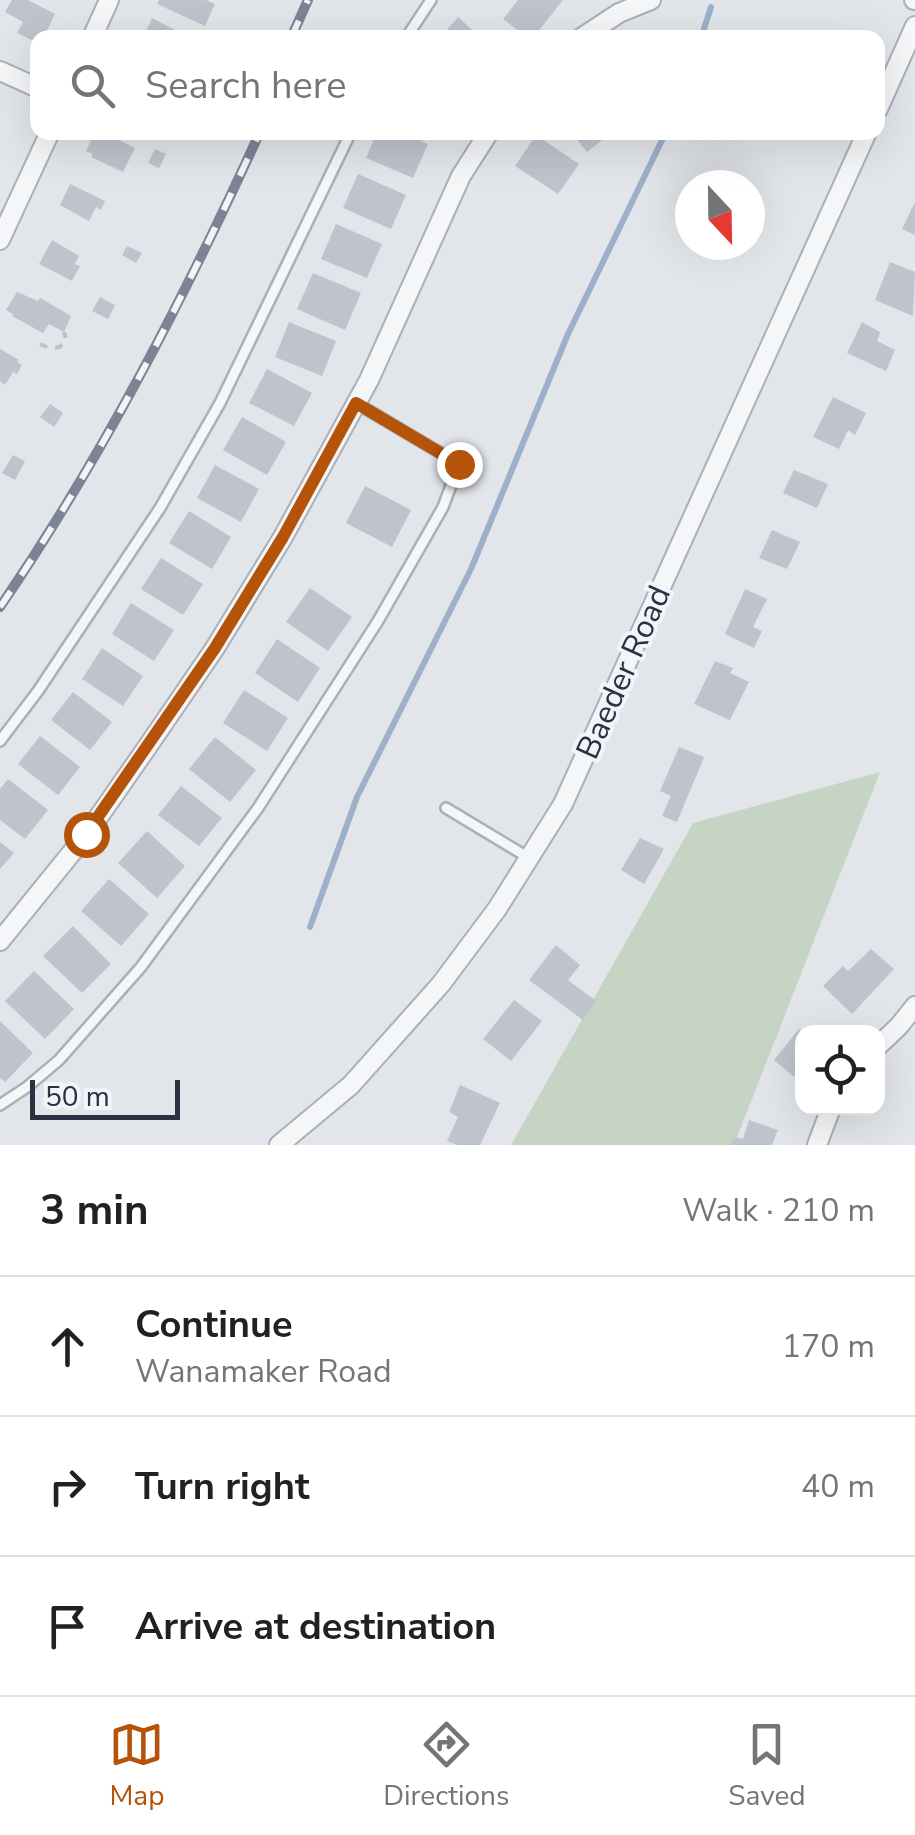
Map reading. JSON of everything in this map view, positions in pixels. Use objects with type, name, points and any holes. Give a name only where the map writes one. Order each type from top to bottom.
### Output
[{"type":"street","points":[[96,30],[109,0]]},
{"type":"street","points":[[593,30],[619,13],[651,0]]},
{"type":"street","points":[[885,93],[915,26]]},
{"type":"street","points":[[0,71],[30,84]]},
{"type":"street","points":[[0,240],[46,140]]},
{"type":"street","points":[[0,941],[86,834],[215,648],[283,537],[356,403],[461,176],[484,140]]},
{"type":"street","name":"Baeder Road","points":[[279,1145],[351,1084],[440,984],[497,909],[563,804],[863,140]]},
{"type":"street","points":[[885,1040],[915,1006]]},
{"type":"street","points":[[817,1145],[828,1115]]},
{"type":"lane","points":[[411,30],[431,0]]},
{"type":"lane","points":[[0,741],[38,691],[168,493],[220,403],[347,140]]},
{"type":"lane","points":[[0,1106],[59,1060],[141,968],[258,808],[378,621],[443,507],[459,464],[356,403]]},
{"type":"lane","points":[[446,808],[529,858]]},
{"type":"path","points":[[40,344],[60,347],[66,339],[64,332]]},
{"type":"green space","points":[[880,772],[734,1145],[511,1145],[693,823]]},
{"type":"building","points":[[12,0],[28,0],[55,14],[47,30],[30,30],[30,39],[17,33],[23,22],[5,12]]},
{"type":"building","points":[[159,0],[206,0],[215,4],[205,26],[157,4]]},
{"type":"building","points":[[518,0],[563,0],[539,30],[517,30],[503,19]]},
{"type":"building","points":[[458,17],[472,30],[447,30]]},
{"type":"building","points":[[152,18],[175,30],[147,30]]},
{"type":"building","points":[[91,140],[119,140],[135,148],[123,172],[86,151]]},
{"type":"building","points":[[374,140],[419,140],[428,144],[413,178],[366,158]]},
{"type":"building","points":[[533,140],[543,140],[579,164],[558,194],[515,166]]},
{"type":"building","points":[[577,140],[602,140],[587,152]]},
{"type":"building","points":[[155,149],[166,154],[159,168],[148,163]]},
{"type":"building","points":[[358,174],[406,195],[391,229],[343,208]]},
{"type":"building","points":[[70,184],[105,201],[101,210],[96,207],[89,221],[60,205]]},
{"type":"building","points":[[915,202],[915,235],[902,229]]},
{"type":"building","points":[[336,224],[382,244],[367,278],[321,259]]},
{"type":"building","points":[[52,240],[79,256],[75,264],[80,266],[72,281],[39,264]]},
{"type":"building","points":[[127,246],[142,253],[136,263],[122,255]]},
{"type":"building","points":[[890,262],[915,272],[913,316],[875,300]]},
{"type":"building","points":[[313,273],[361,293],[345,330],[297,309]]},
{"type":"building","points":[[17,292],[38,301],[40,298],[71,316],[64,332],[49,324],[43,333],[12,316],[6,310]]},
{"type":"building","points":[[100,297],[115,305],[108,319],[92,311]]},
{"type":"building","points":[[289,322],[336,341],[322,376],[275,357]]},
{"type":"building","points":[[862,322],[880,332],[877,341],[895,350],[886,371],[847,353]]},
{"type":"building","points":[[0,349],[22,365],[5,385],[0,381]]},
{"type":"building","points":[[267,369],[312,393],[294,426],[249,403]]},
{"type":"building","points":[[833,397],[866,413],[855,435],[848,430],[839,449],[813,437]]},
{"type":"building","points":[[50,404],[63,413],[54,427],[40,417]]},
{"type":"building","points":[[242,417],[286,442],[267,475],[223,450]]},
{"type":"building","points":[[13,455],[25,461],[15,480],[2,473]]},
{"type":"building","points":[[215,465],[259,489],[241,522],[197,498]]},
{"type":"building","points":[[794,470],[828,484],[817,508],[783,493]]},
{"type":"building","points":[[365,486],[411,510],[392,547],[346,523]]},
{"type":"building","points":[[189,511],[231,537],[212,569],[169,543]]},
{"type":"building","points":[[772,530],[800,542],[787,569],[759,558]]},
{"type":"building","points":[[161,558],[203,584],[183,615],[141,589]]},
{"type":"building","points":[[310,588],[352,617],[328,651],[286,622]]},
{"type":"building","points":[[745,589],[767,599],[753,627],[762,631],[754,648],[725,634]]},
{"type":"building","points":[[131,603],[174,630],[154,661],[112,634]]},
{"type":"building","points":[[277,639],[320,668],[298,702],[255,673]]},
{"type":"building","points":[[102,648],[143,676],[123,706],[82,679]]},
{"type":"building","points":[[715,661],[733,668],[730,673],[749,682],[730,720],[694,704]]},
{"type":"building","points":[[244,690],[288,718],[267,751],[223,723]]},
{"type":"building","points":[[73,692],[112,722],[90,750],[51,720]]},
{"type":"building","points":[[40,736],[80,767],[58,795],[18,764]]},
{"type":"building","points":[[215,737],[256,770],[230,802],[189,769]]},
{"type":"building","points":[[679,747],[704,757],[677,822],[662,816],[671,796],[660,791]]},
{"type":"building","points":[[8,779],[48,810],[25,839],[0,820],[0,789]]},
{"type":"building","points":[[181,786],[222,818],[199,846],[158,815]]},
{"type":"building","points":[[147,831],[185,866],[157,898],[118,863]]},
{"type":"building","points":[[640,838],[664,849],[644,884],[621,870]]},
{"type":"building","points":[[0,842],[14,853],[0,869]]},
{"type":"building","points":[[109,879],[149,914],[121,946],[81,911]]},
{"type":"building","points":[[73,926],[111,964],[82,993],[43,956]]},
{"type":"building","points":[[556,945],[580,965],[568,980],[596,1001],[583,1020],[529,980]]},
{"type":"building","points":[[871,949],[894,969],[852,1014],[823,986],[843,966],[848,971]]},
{"type":"building","points":[[34,971],[74,1009],[45,1039],[5,1001]]},
{"type":"building","points":[[514,1000],[542,1021],[511,1061],[483,1039]]},
{"type":"building","points":[[0,1021],[33,1053],[5,1082],[0,1078]]},
{"type":"building","points":[[795,1034],[794,1077],[774,1060]]},
{"type":"building","points":[[460,1085],[500,1103],[480,1145],[447,1141],[458,1117],[449,1112]]},
{"type":"building","points":[[749,1120],[778,1130],[772,1145],[731,1145],[733,1137],[743,1139]]},
{"type":"waterway","points":[[704,30],[711,7]]},
{"type":"waterway","points":[[310,927],[357,797],[471,569],[568,334],[662,140]]},
{"type":"railway","points":[[295,30],[308,0]]},
{"type":"railway","points":[[0,607],[38,550],[140,375],[256,140]]},
{"type":"route","points":[[86,834],[215,648],[283,537],[356,403],[459,464]]}]
